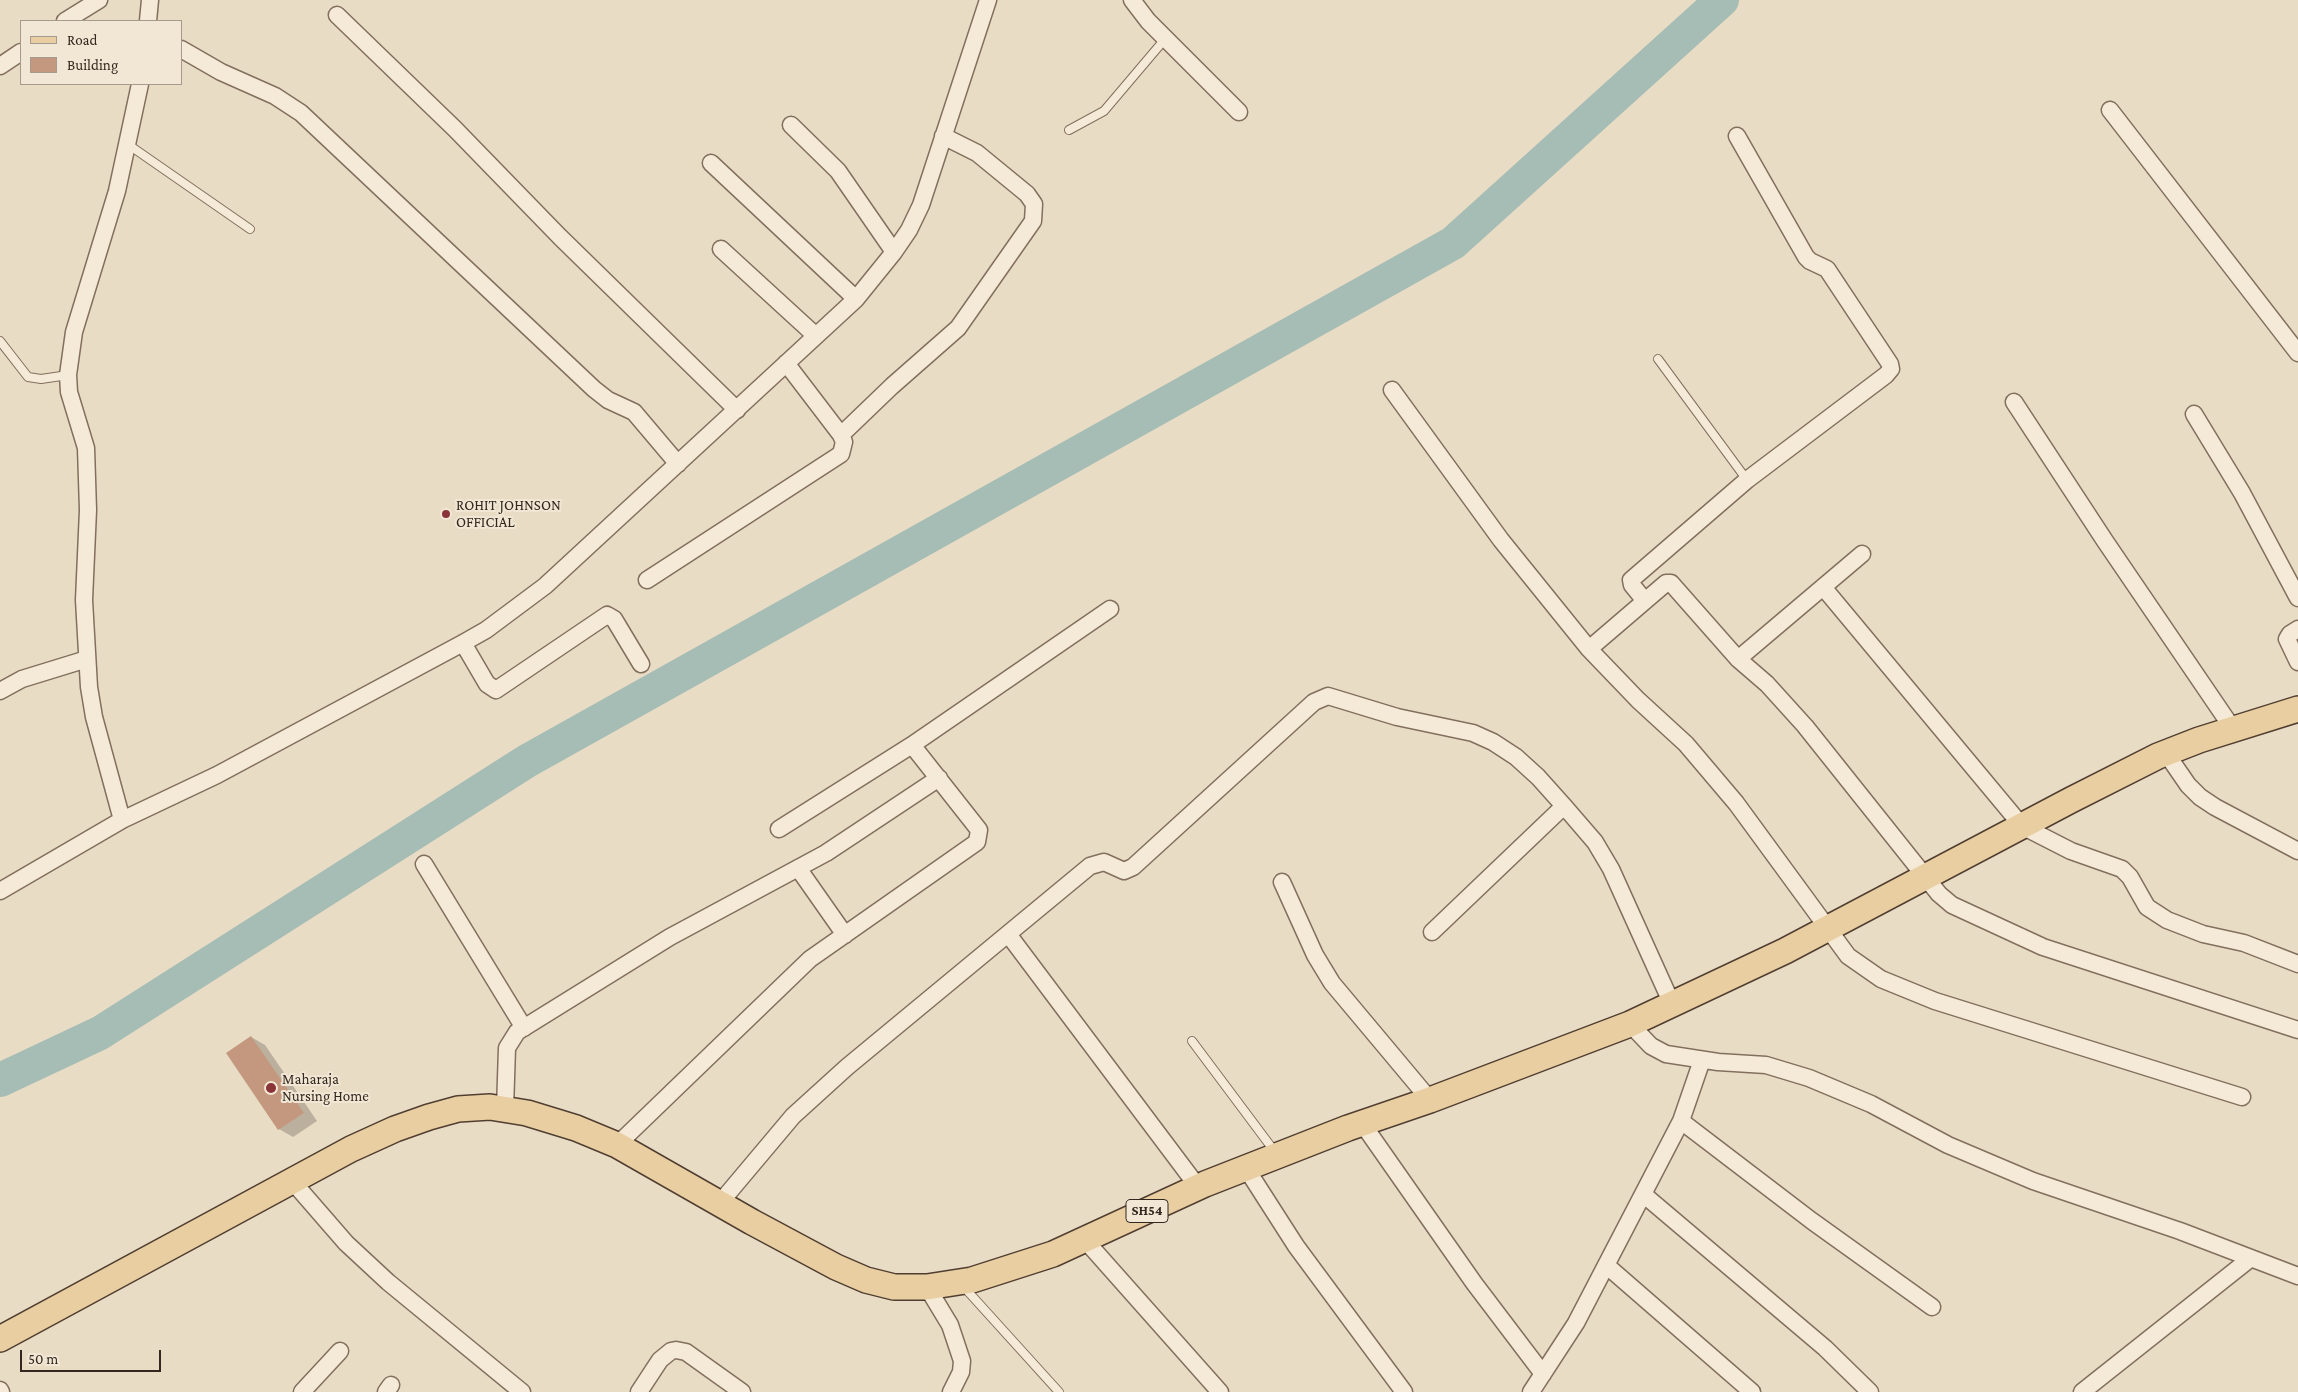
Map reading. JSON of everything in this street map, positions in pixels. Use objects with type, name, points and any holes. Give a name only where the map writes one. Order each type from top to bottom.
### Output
[{"type":"main road","name":"SH54","points":[[0,1339],[351,1149],[395,1129],[429,1117],[458,1110],[490,1107],[527,1113],[576,1128],[617,1145],[719,1204],[836,1267],[866,1280],[894,1286],[927,1287],[959,1282],[1008,1270],[1085,1240],[1198,1188],[1278,1155],[1630,1024],[1828,928],[2166,753],[2233,729],[2298,709]]},
{"type":"street","points":[[67,20],[99,0]]},
{"type":"street","points":[[148,20],[150,0]]},
{"type":"street","points":[[0,890],[122,820],[217,776],[463,643],[486,630],[545,586],[856,299],[894,252],[910,230],[921,205],[988,0]]},
{"type":"street","points":[[1132,0],[1139,12],[1239,112]]},
{"type":"street","points":[[338,15],[455,128],[546,223],[736,410]]},
{"type":"street","points":[[182,50],[221,72],[275,96],[301,113],[594,389],[608,400],[634,412],[678,464]]},
{"type":"street","points":[[0,66],[20,53]]},
{"type":"street","points":[[122,820],[94,717],[87,659],[84,600],[88,510],[86,448],[69,392],[68,375],[74,332],[117,191],[126,143],[138,104],[140,85]]},
{"type":"street","points":[[2110,110],[2298,353]]},
{"type":"street","points":[[790,125],[838,171],[894,252]]},
{"type":"street","points":[[840,435],[958,328],[1033,221],[1034,204],[1027,194],[977,153],[943,136]]},
{"type":"street","points":[[1645,601],[1632,584],[1632,580],[1746,480],[1886,375],[1890,369],[1890,364],[1827,269],[1806,257],[1737,136]]},
{"type":"street","points":[[711,162],[856,299]]},
{"type":"street","points":[[721,249],[816,336]]},
{"type":"street","points":[[647,580],[837,458],[844,447],[840,435],[786,363]]},
{"type":"street","points":[[1392,390],[1501,540],[1589,649],[1638,700],[1686,744],[1724,788],[1848,956],[1861,967],[1906,990],[2242,1097]]},
{"type":"street","points":[[2014,402],[2105,541],[2233,729]]},
{"type":"street","points":[[2194,414],[2242,493],[2298,598]]},
{"type":"street","points":[[1738,659],[1862,554]]},
{"type":"street","points":[[1589,649],[1666,583],[1672,584],[1738,659],[1767,684],[1806,726],[1939,894],[1952,905],[2043,947],[2298,1030]]},
{"type":"street","points":[[1823,587],[2022,826],[2072,851],[2122,869],[2130,877],[2147,908],[2167,920],[2203,934],[2244,943],[2298,964]]},
{"type":"street","points":[[779,830],[912,744],[1110,609]]},
{"type":"street","points":[[463,643],[487,684],[496,690],[607,615],[614,618],[640,664]]},
{"type":"street","points":[[2298,629],[2290,634],[2287,640],[2298,662]]},
{"type":"street","points":[[0,691],[22,679],[87,659]]},
{"type":"street","points":[[719,1204],[793,1116],[847,1067],[1090,866],[1104,862],[1124,870],[1134,867],[1314,702],[1328,696],[1388,714],[1473,733],[1494,742],[1516,756],[1564,806],[1595,842],[1611,869],[1672,1004]]},
{"type":"street","points":[[617,1145],[810,959],[973,845],[979,838],[979,830],[912,744]]},
{"type":"street","points":[[2166,753],[2188,785],[2200,797],[2215,807],[2298,851]]},
{"type":"street","points":[[505,1109],[507,1048],[513,1036],[670,937],[861,832],[939,778]]},
{"type":"street","points":[[1432,932],[1564,806]]},
{"type":"street","points":[[424,864],[524,1028]]},
{"type":"street","points":[[798,868],[845,935]]},
{"type":"street","points":[[1282,882],[1314,955],[1332,983],[1430,1100]]},
{"type":"street","points":[[1008,934],[1198,1188]]},
{"type":"street","points":[[1630,1024],[1651,1046],[1666,1054],[1702,1060],[1766,1065],[1809,1078],[1870,1104],[1948,1145],[2033,1181],[2251,1258],[2296,1271]]},
{"type":"street","points":[[1531,1392],[1576,1323],[1681,1121],[1702,1060]]},
{"type":"street","points":[[1681,1121],[1812,1221],[1932,1307]]},
{"type":"street","points":[[1362,1123],[1451,1252],[1542,1374]]},
{"type":"street","points":[[1246,1168],[1296,1246],[1404,1392]]},
{"type":"street","points":[[293,1182],[346,1243],[388,1282],[522,1392]]},
{"type":"street","points":[[1643,1194],[1825,1348],[1870,1392]]},
{"type":"street","points":[[1085,1240],[1220,1392]]},
{"type":"street","points":[[2082,1392],[2251,1258]]},
{"type":"street","points":[[1606,1265],[1752,1392]]},
{"type":"street","points":[[927,1287],[950,1325],[962,1361],[961,1372],[951,1392]]},
{"type":"street","points":[[639,1392],[660,1360],[671,1351],[676,1350],[686,1352],[742,1392]]},
{"type":"street","points":[[302,1392],[340,1351]]},
{"type":"lane","points":[[1070,130],[1104,111],[1165,39]]},
{"type":"lane","points":[[126,143],[250,229]]},
{"type":"lane","points":[[0,341],[28,377],[41,379],[68,375]]},
{"type":"lane","points":[[1658,360],[1746,480]]},
{"type":"lane","points":[[1192,1041],[1278,1155]]},
{"type":"lane","points":[[959,1282],[1059,1392]]},
{"type":"building","points":[[251,1036],[304,1113],[278,1130],[226,1053]]},
{"type":"waterway","points":[[0,1080],[100,1033],[527,761],[1453,243],[1722,0]]},
{"type":"place","name":"ROHIT JOHNSON OFFICIAL","points":[[446,514]]},
{"type":"place","name":"Maharaja Nursing Home","points":[[271,1088]]}]
